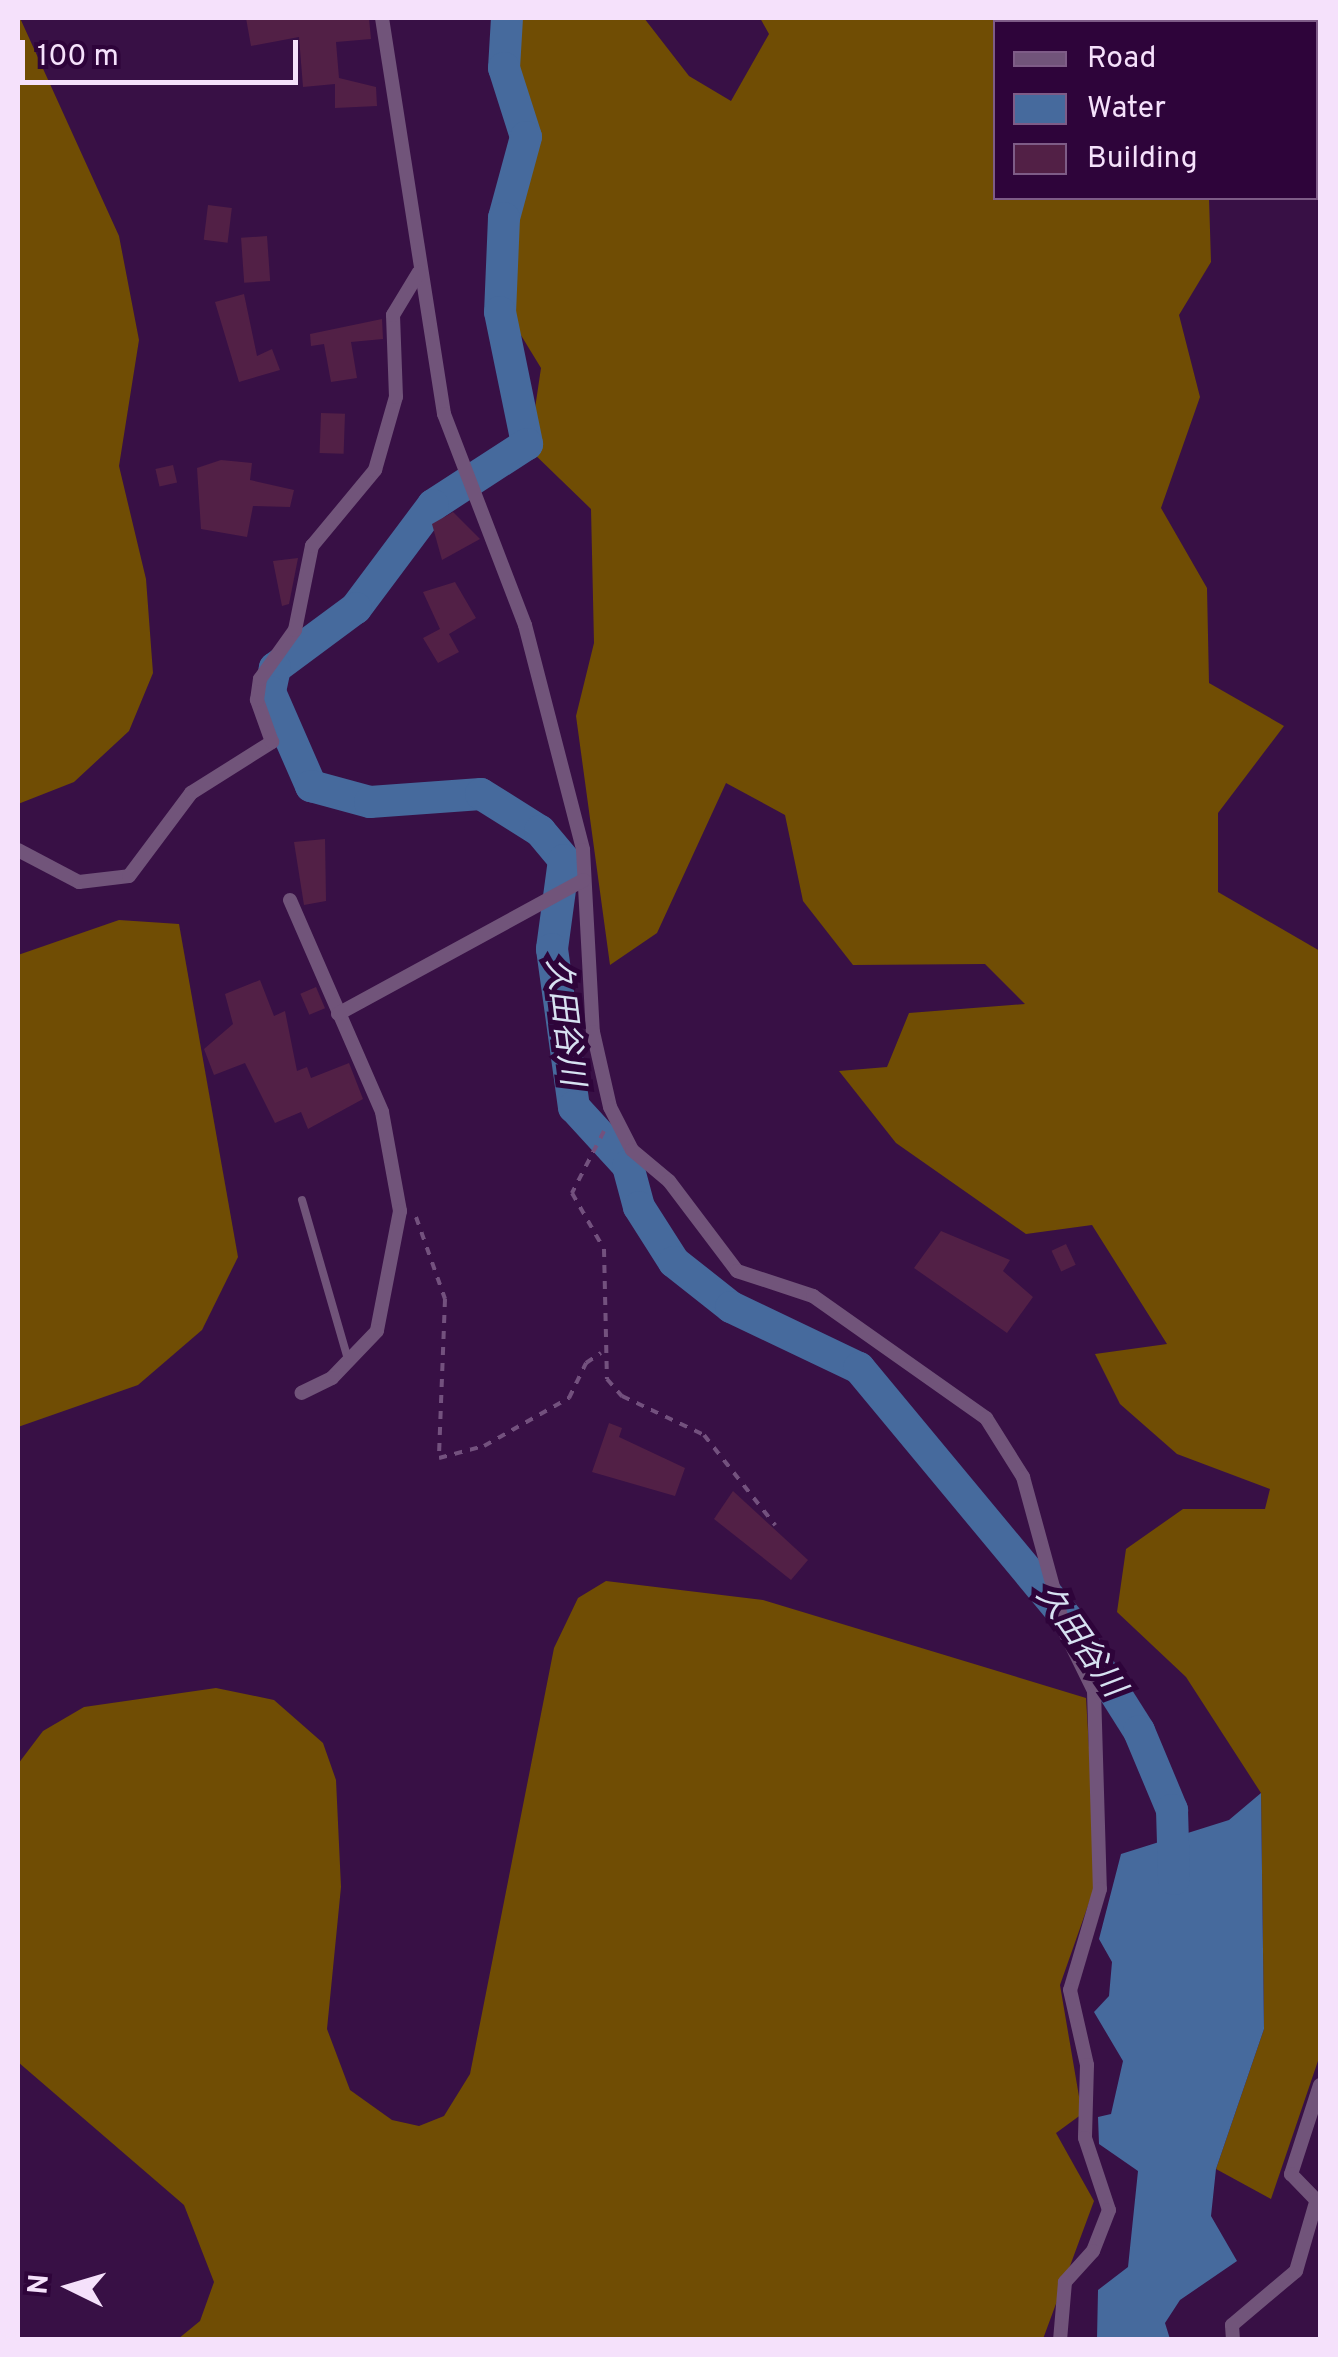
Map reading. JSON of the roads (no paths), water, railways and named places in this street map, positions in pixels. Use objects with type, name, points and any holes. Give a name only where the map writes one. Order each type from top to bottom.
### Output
[{"type":"street","points":[[382,18],[418,272],[464,476],[550,708],[584,880],[592,1032],[610,1107],[632,1150],[669,1181],[737,1271],[813,1296],[986,1418],[1023,1477],[1066,1634],[1094,1692],[1100,1890],[1070,1990],[1087,2066],[1085,2138],[1110,2210],[1092,2252],[1065,2282],[1060,2340]]},
{"type":"street","points":[[18,850],[79,882],[130,876],[190,793],[272,742],[260,679],[296,630],[312,546],[375,470],[396,397],[393,314],[418,272]]},
{"type":"street","points":[[338,1014],[584,880]]},
{"type":"street","points":[[290,900],[382,1112],[400,1211],[388,1304],[350,1364],[301,1393]]},
{"type":"street","points":[[1233,2340],[1232,2325],[1296,2271],[1319,2203],[1290,2174],[1320,2085]]},
{"type":"lane","points":[[302,1200],[350,1364]]},
{"type":"water","points":[[1261,1793],[1264,2029],[1216,2169],[1211,2216],[1237,2261],[1180,2300],[1165,2323],[1170,2339],[1097,2339],[1098,2290],[1128,2267],[1138,2171],[1099,2144],[1098,2117],[1111,2114],[1123,2061],[1094,2012],[1109,1996],[1112,1962],[1099,1939],[1121,1854],[1229,1820]]},
{"type":"waterway","name":"久田谷川","points":[[507,18],[504,68],[526,137],[504,218],[500,312],[527,444],[433,505],[356,608],[275,668],[270,692],[311,786],[370,802],[481,794],[540,831],[564,860],[552,949],[574,1107],[628,1166],[639,1207],[674,1262],[731,1307],[859,1368],[1072,1625],[1139,1731],[1172,1810],[1174,1879]]}]
